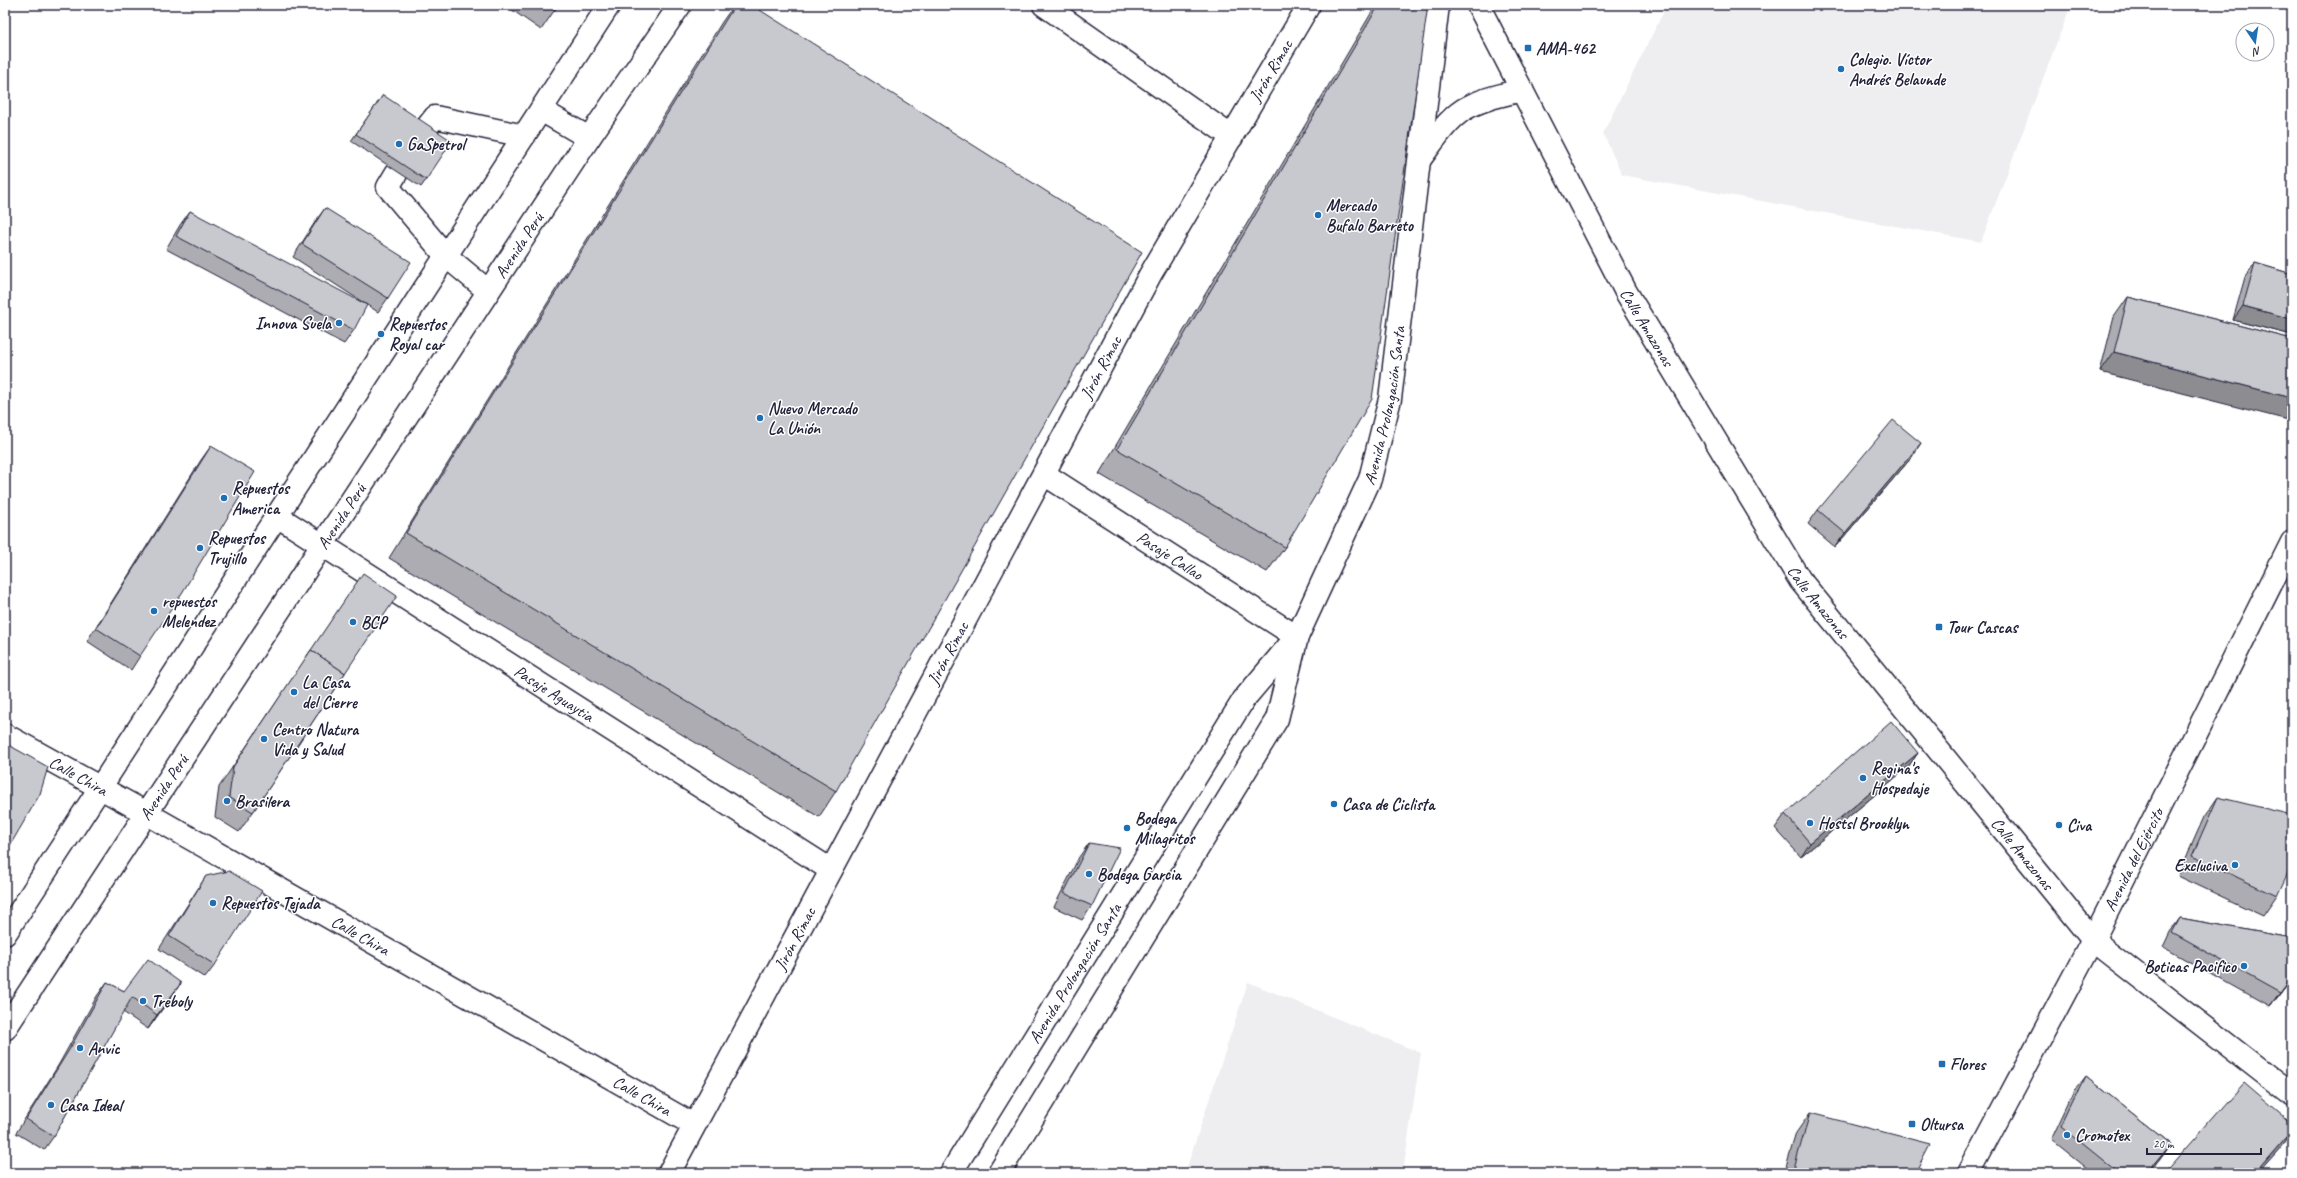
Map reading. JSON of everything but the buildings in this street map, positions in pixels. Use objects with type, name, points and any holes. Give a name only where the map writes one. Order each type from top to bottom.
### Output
[{"type":"street","points":[[5,934],[609,5]]},
{"type":"street","name":"Avenida Perú","points":[[5,1029],[589,138],[680,5]]},
{"type":"street","points":[[1044,5],[1232,137]]},
{"type":"street","name":"Jirón Rimac","points":[[669,1173],[1150,275],[1308,5]]},
{"type":"street","name":"Avenida Prolongación Santa","points":[[999,1173],[1277,719],[1297,637],[1370,479],[1390,399],[1438,5]]},
{"type":"street","name":"Calle Amazonas","points":[[1478,5],[1626,292],[1800,580],[2093,940],[2292,1095]]},
{"type":"street","points":[[1420,159],[1442,130],[1462,111],[1490,98],[1522,90]]},
{"type":"street","points":[[541,110],[589,138]]},
{"type":"street","points":[[423,132],[436,117],[524,136]]},
{"type":"street","points":[[397,172],[388,187],[446,256],[488,292]]},
{"type":"street","points":[[1131,262],[1150,275]]},
{"type":"street","name":"Pasaje Callao","points":[[1044,474],[1297,637]]},
{"type":"street","name":"Pasaje Aguaytia","points":[[277,516],[831,870]]},
{"type":"street","name":"Avenida del Ejército","points":[[1969,1173],[2093,940],[2292,542]]},
{"type":"street","name":"Avenida Prolongación Santa","points":[[951,1173],[1244,699],[1297,637]]},
{"type":"street","name":"Calle Chira","points":[[5,735],[99,789],[146,813],[694,1125]]},
{"type":"shaded area","name":"Colegio. Víctor Andrés Belaunde","points":[[1667,5],[2071,5],[1981,242],[1622,175],[1603,133]]},
{"type":"shaded area","points":[[1248,982],[1421,1053],[1403,1173],[1185,1173]]},
{"type":"place","name":"AMA-462","points":[[1528,48]]},
{"type":"place","name":"Colegio. Víctor Andrés Belaunde","points":[[1841,69]]},
{"type":"place","name":"GaSpetrol","points":[[399,144]]},
{"type":"place","name":"Mercado Bufalo Barreto","points":[[1318,215]]},
{"type":"place","name":"Innova Suela","points":[[339,323]]},
{"type":"place","name":"Repuestos Royal car","points":[[381,334]]},
{"type":"place","name":"Nuevo Mercado La Unión","points":[[760,418]]},
{"type":"place","name":"Repuestos America","points":[[224,498]]},
{"type":"place","name":"Repuestos Trujillo","points":[[200,548]]},
{"type":"place","name":"repuestos Melendez","points":[[154,611]]},
{"type":"place","name":"BCP","points":[[353,622]]},
{"type":"place","name":"Tour Cascas","points":[[1939,627]]},
{"type":"place","name":"La Casa del Cierre","points":[[294,692]]},
{"type":"place","name":"Centro Natura Vida y Salud","points":[[264,739]]},
{"type":"place","name":"Regina's Hospedaje","points":[[1863,778]]},
{"type":"place","name":"Brasilera","points":[[227,801]]},
{"type":"place","name":"Casa de Ciclista","points":[[1334,804]]},
{"type":"place","name":"Hostsl Brooklyn","points":[[1810,823]]},
{"type":"place","name":"Civa","points":[[2059,825]]},
{"type":"place","name":"Bodega Milagritos","points":[[1127,828]]},
{"type":"place","name":"Excluciva","points":[[2235,865]]},
{"type":"place","name":"Bodega Garcia","points":[[1089,874]]},
{"type":"place","name":"Repuestos Tejada","points":[[213,903]]},
{"type":"place","name":"Boticas Pacifico","points":[[2244,966]]},
{"type":"place","name":"Treboly","points":[[143,1001]]},
{"type":"place","name":"Anvic","points":[[80,1048]]},
{"type":"place","name":"Flores","points":[[1942,1064]]},
{"type":"place","name":"Casa Ideal","points":[[51,1105]]},
{"type":"place","name":"Oltursa","points":[[1912,1124]]},
{"type":"place","name":"Cromotex","points":[[2067,1135]]}]
